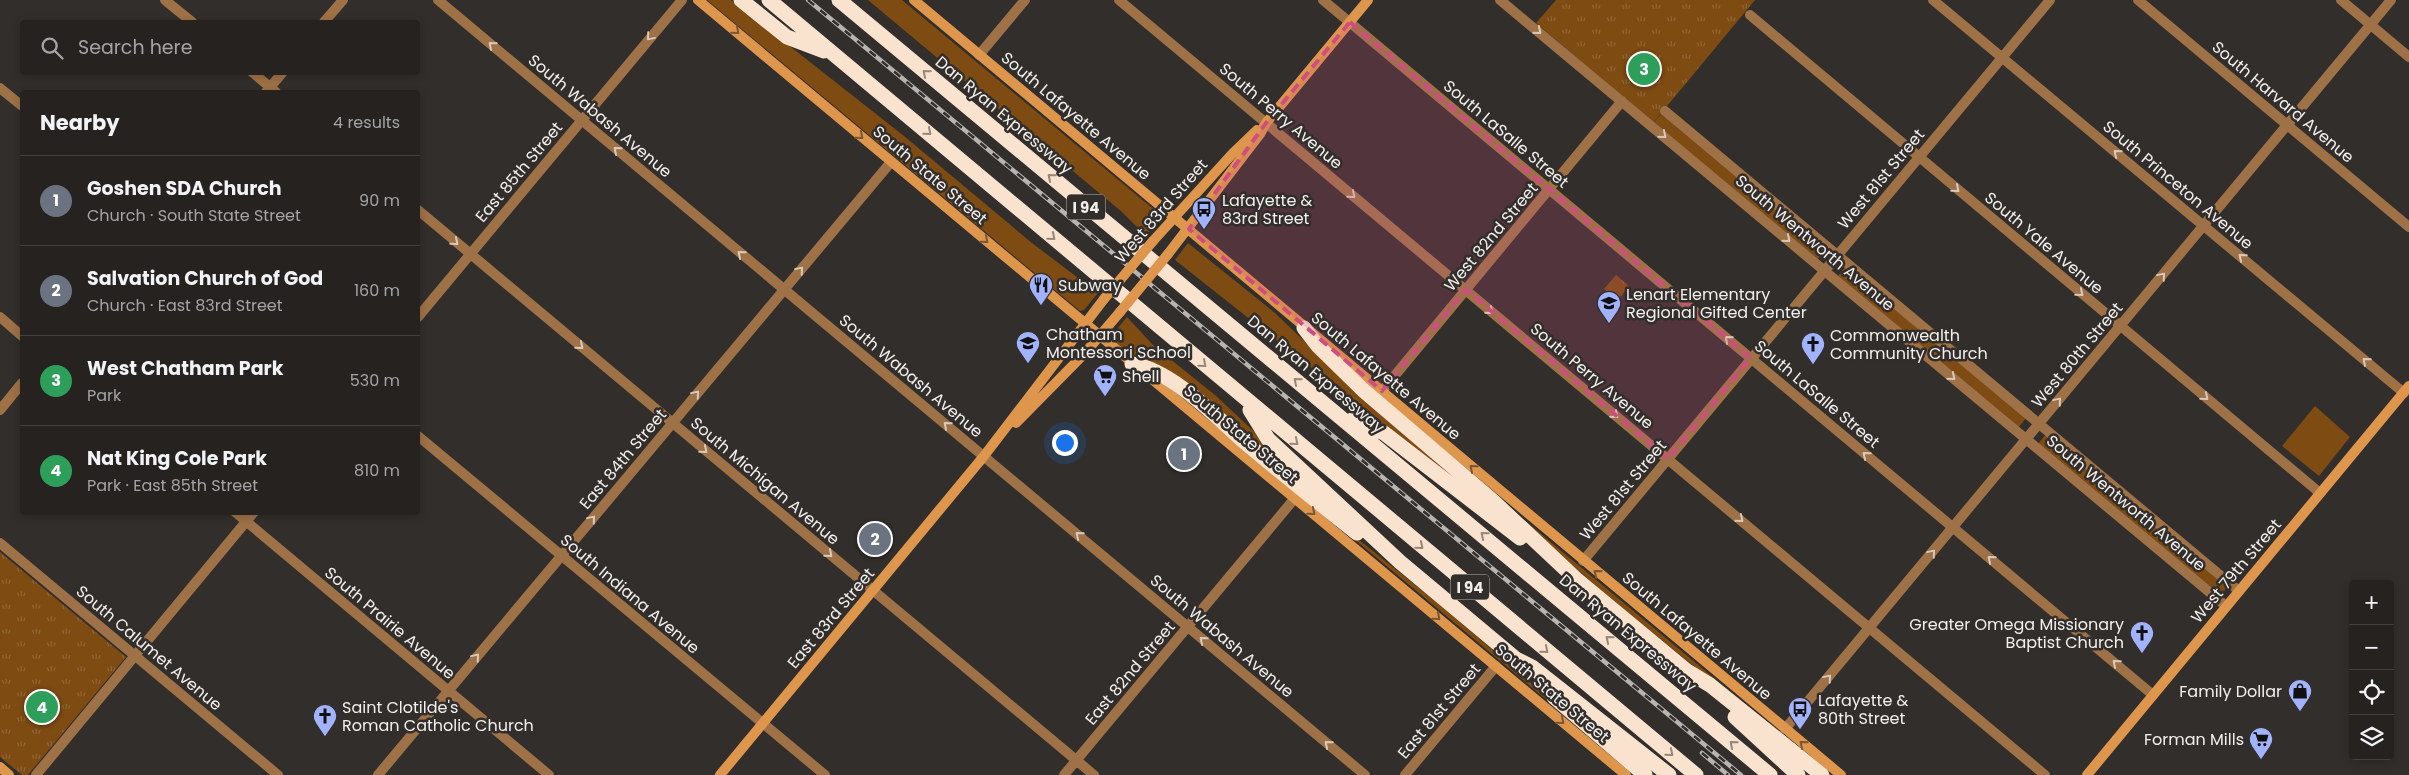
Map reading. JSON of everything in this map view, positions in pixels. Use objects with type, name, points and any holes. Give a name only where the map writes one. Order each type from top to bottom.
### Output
[{"type":"highway","points":[[741,0],[787,36],[836,56]]},
{"type":"highway","name":"I 94","points":[[769,0],[1696,775]]},
{"type":"highway","name":"Dan Ryan Expressway","points":[[839,0],[1770,775]]},
{"type":"highway","points":[[1304,328],[1318,346],[1363,390],[1493,500],[1576,579],[1688,671],[1798,775]]},
{"type":"highway","points":[[1132,364],[1147,366],[1183,390],[1321,505],[1381,551],[1400,562]]},
{"type":"highway","points":[[1244,399],[1268,439],[1400,562],[1516,659],[1527,673],[1645,775]]},
{"type":"highway","points":[[1335,412],[1384,433],[1553,564],[1576,579]]},
{"type":"highway","points":[[1516,659],[1532,667],[1670,775]]},
{"type":"highway","points":[[1688,671],[1710,685],[1822,775]]},
{"type":"main road","name":"South State Street","points":[[698,0],[1626,775]]},
{"type":"main road","name":"South Lafayette Avenue","points":[[914,0],[1841,775]]},
{"type":"main road","name":"West 83rd Street","points":[[1100,336],[1189,229],[1266,123],[1368,0]]},
{"type":"main road","name":"West 83rd Street","points":[[1085,323],[1174,217],[1233,153],[1266,123]]},
{"type":"main road","name":"East 83rd Street","points":[[720,775],[984,456],[1085,323]]},
{"type":"main road","name":"East 83rd Street","points":[[984,456],[1100,336]]},
{"type":"main road","name":"West 79th Street","points":[[2087,775],[2406,390]]},
{"type":"main road","points":[[0,767],[9,775]]},
{"type":"street","points":[[166,0],[190,20]]},
{"type":"street","points":[[326,20],[343,0]]},
{"type":"street","name":"South Wabash Avenue","points":[[438,0],[1366,775]]},
{"type":"street","name":"East 85th Street","points":[[420,315],[682,0]]},
{"type":"street","points":[[979,55],[1025,0]]},
{"type":"street","name":"South Perry Avenue","points":[[1119,0],[2045,775]]},
{"type":"street","name":"South LaSalle Street","points":[[1323,0],[2153,695]]},
{"type":"street","name":"South Wentworth Avenue","points":[[1500,0],[2226,606]]},
{"type":"street","name":"South Princeton Avenue","points":[[1933,0],[2204,226],[2406,390]]},
{"type":"street","name":"West 81st Street","points":[[1583,561],[2050,0]]},
{"type":"street","name":"South Harvard Avenue","points":[[2138,0],[2409,228]]},
{"type":"street","points":[[2341,0],[2409,57]]},
{"type":"street","name":"West 80th Street","points":[[1785,729],[2391,0]]},
{"type":"street","name":"South Yale Avenue","points":[[1750,15],[2320,494]]},
{"type":"street","points":[[255,75],[270,90]]},
{"type":"street","points":[[272,90],[280,75]]},
{"type":"street","points":[[0,88],[20,104]]},
{"type":"street","name":"West 82nd Street","points":[[1382,391],[1622,101]]},
{"type":"street","name":"South Wentworth Avenue","points":[[1665,111],[2239,590]]},
{"type":"street","name":"East 84th Street","points":[[378,775],[891,162]]},
{"type":"street","name":"South Michigan Avenue","points":[[420,212],[1094,775]]},
{"type":"street","points":[[0,317],[20,334]]},
{"type":"street","points":[[0,410],[20,385]]},
{"type":"street","name":"South Indiana Avenue","points":[[420,438],[825,775]]},
{"type":"street","name":"East 82nd Street","points":[[1064,775],[1295,498]]},
{"type":"street","name":"South Prairie Avenue","points":[[239,515],[549,775]]},
{"type":"street","points":[[36,775],[252,515]]},
{"type":"street","name":"South Calumet Avenue","points":[[0,543],[278,775]]},
{"type":"street","name":"East 81st Street","points":[[1405,775],[1496,666]]},
{"type":"highlighted area","points":[[1350,22],[1751,358],[1668,459],[1466,290],[1382,391],[1189,229],[1266,123]]},
{"type":"green space","points":[[707,0],[731,0],[904,136],[1032,243],[1098,293],[1084,310],[1080,311]]},
{"type":"green space","points":[[868,0],[902,0],[1157,212],[1160,219],[1146,236],[1122,212]]},
{"type":"green space","points":[[1556,0],[1755,0],[1653,123],[1536,23]]},
{"type":"green space","points":[[1661,114],[1825,250],[1818,259],[1653,123]]},
{"type":"green space","points":[[1188,243],[1275,313],[1373,407],[1494,512],[1175,260]]},
{"type":"green space","points":[[1845,267],[2026,418],[2019,427],[1838,276]]},
{"type":"green space","points":[[1616,275],[1629,286],[1618,300],[1604,289]]},
{"type":"green space","points":[[1127,317],[1154,346],[1215,395],[1333,505],[1155,366],[1119,345],[1112,335]]},
{"type":"green space","points":[[2315,406],[2350,437],[2319,476],[2282,446]]},
{"type":"green space","points":[[2046,434],[2228,586],[2220,596],[2038,444]]},
{"type":"green space","points":[[1511,509],[1739,699],[1738,701],[1593,584]]},
{"type":"green space","points":[[1349,532],[1433,599],[1567,714],[1566,716],[1347,533]]},
{"type":"green space","points":[[0,552],[126,657],[28,775],[22,775],[0,757]]},
{"type":"railway","points":[[808,0],[1741,775]]},
{"type":"railway","points":[[1702,753],[1728,775]]},
{"type":"place","name":"West Chatham Park","points":[[1644,69]]},
{"type":"place","name":"Lafayette & 83rd Street","points":[[1204,230]]},
{"type":"place","name":"Subway","points":[[1041,306]]},
{"type":"place","name":"Lenart Elementary Regional Gifted Center","points":[[1609,324]]},
{"type":"place","name":"Chatham Montessori School","points":[[1028,364]]},
{"type":"place","name":"Commonwealth Community Church","points":[[1813,365]]},
{"type":"place","name":"Shell","points":[[1105,397]]},
{"type":"place","name":"Goshen SDA Church","points":[[1184,454]]},
{"type":"place","name":"Salvation Church of God","points":[[875,539]]},
{"type":"place","name":"Greater Omega Missionary Baptist Church","points":[[2142,654]]},
{"type":"place","name":"Nat King Cole Park","points":[[42,707]]},
{"type":"place","name":"Family Dollar","points":[[2300,712]]},
{"type":"place","name":"Lafayette & 80th Street","points":[[1800,730]]},
{"type":"place","name":"Saint Clotilde's Roman Catholic Church","points":[[325,737]]},
{"type":"place","name":"Forman Mills","points":[[2261,760]]}]
